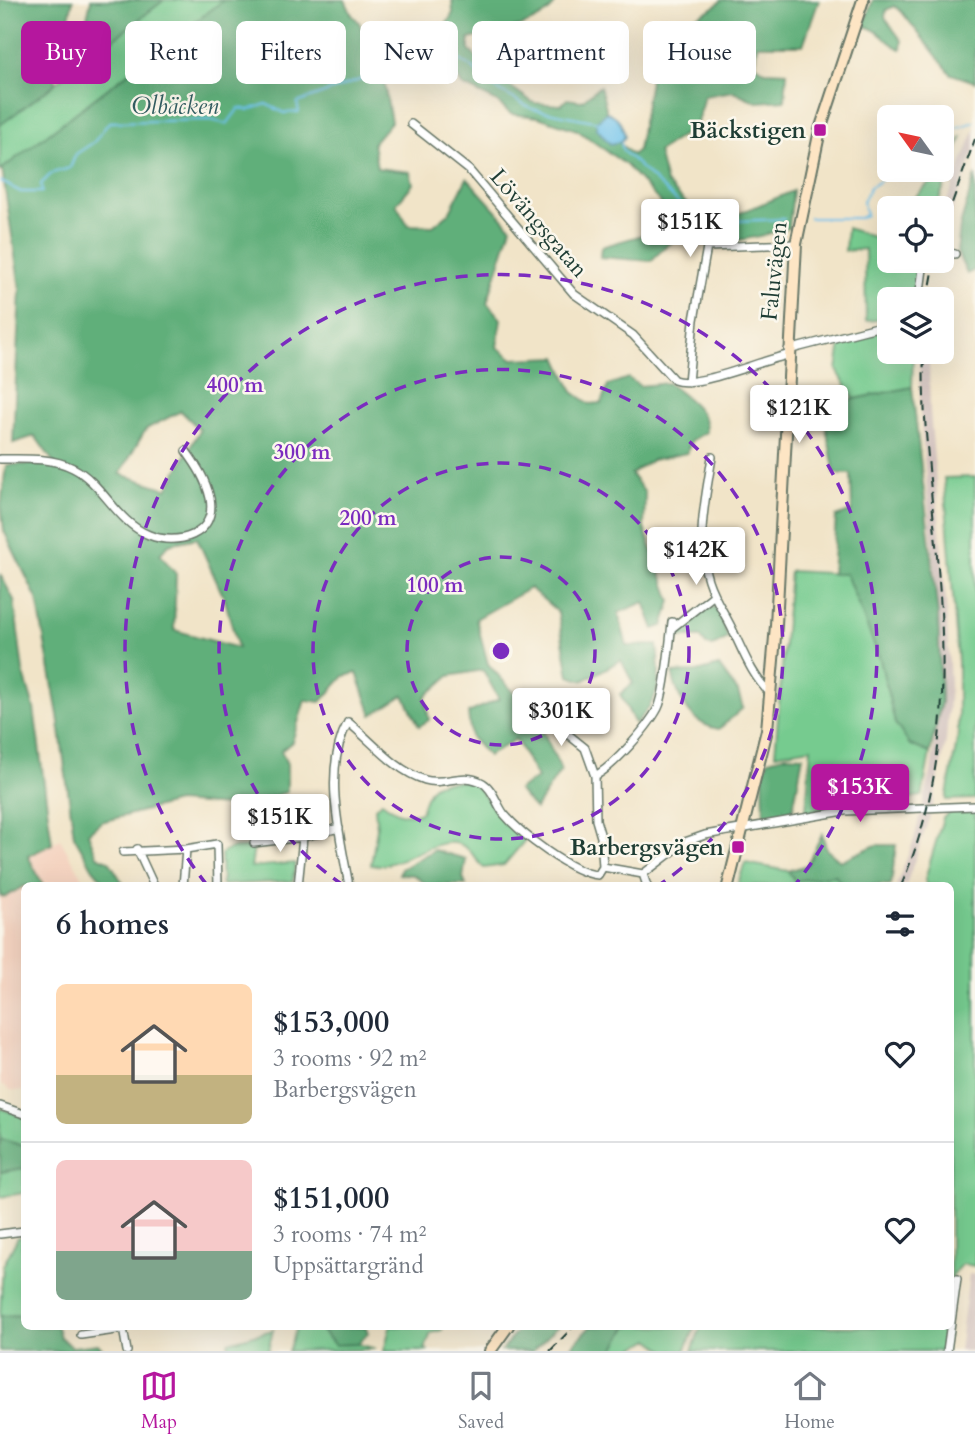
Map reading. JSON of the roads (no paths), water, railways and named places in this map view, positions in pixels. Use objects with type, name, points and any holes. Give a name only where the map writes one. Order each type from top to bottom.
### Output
[{"type":"street","name":"Faluvägen","points":[[729,882],[767,730],[796,244],[820,130],[863,0]]},
{"type":"street","name":"Lövängsgatan","points":[[411,124],[469,170],[574,294],[615,320],[646,348],[674,380],[688,382]]},
{"type":"street","points":[[796,244],[707,247],[694,320],[688,382],[877,327]]},
{"type":"street","points":[[0,459],[46,460],[75,469],[123,518],[147,534],[180,540],[194,536],[209,520],[211,500],[201,471],[186,451]]},
{"type":"street","points":[[712,457],[701,552],[714,595],[760,684],[770,693]]},
{"type":"street","points":[[595,776],[608,769],[622,754],[658,707],[672,626],[714,595]]},
{"type":"street","points":[[348,882],[339,828],[335,773],[338,741],[348,722],[380,752],[411,774],[429,781],[467,776],[486,785],[505,814],[541,846],[587,874],[598,875],[603,867],[601,837],[596,820],[595,776],[585,748],[540,712]]},
{"type":"street","points":[[603,867],[643,874],[685,842],[844,811],[975,806]]},
{"type":"street","points":[[254,843],[303,837],[339,828]]},
{"type":"street","points":[[298,882],[303,837]]},
{"type":"street","points":[[123,852],[137,849],[186,849],[217,844],[218,882]]},
{"type":"street","points":[[137,849],[152,882]]},
{"type":"street","points":[[183,882],[186,849]]},
{"type":"street","points":[[643,874],[646,882]]},
{"type":"street","points":[[0,1106],[21,1113]]},
{"type":"street","points":[[0,1234],[21,1231]]},
{"type":"street","points":[[954,1301],[957,1279]]},
{"type":"street","points":[[81,1335],[111,1330]]},
{"type":"street","points":[[123,1330],[127,1351]]},
{"type":"street","points":[[490,1351],[506,1330]]},
{"type":"street","points":[[947,1351],[950,1330]]},
{"type":"water","points":[[607,112],[615,116],[621,125],[625,137],[620,142],[610,144],[597,129],[597,121]]},
{"type":"waterway","name":"Olbäcken","points":[[0,181],[21,192],[42,192],[41,184],[52,173],[70,168],[76,154],[94,142],[109,122],[211,120],[227,124],[239,108],[249,110],[266,104],[284,113],[299,112],[297,103],[419,58],[434,56],[458,59],[472,67],[486,83],[532,109],[599,122]]},
{"type":"waterway","points":[[954,128],[975,122]]},
{"type":"waterway","points":[[621,143],[623,151],[681,205],[711,222],[784,219]]},
{"type":"waterway","points":[[809,218],[860,218],[866,215],[863,202],[870,187],[879,182]]},
{"type":"railway","points":[[954,198],[975,139]]},
{"type":"railway","points":[[930,287],[933,273]]},
{"type":"railway","points":[[902,882],[919,837],[932,788],[942,690],[940,592],[925,422],[924,364]]},
{"type":"railway","points":[[550,1351],[570,1330]]},
{"type":"place","name":"Bäckstigen","points":[[820,130]]},
{"type":"place","name":"Barbergsvägen","points":[[738,847]]}]
